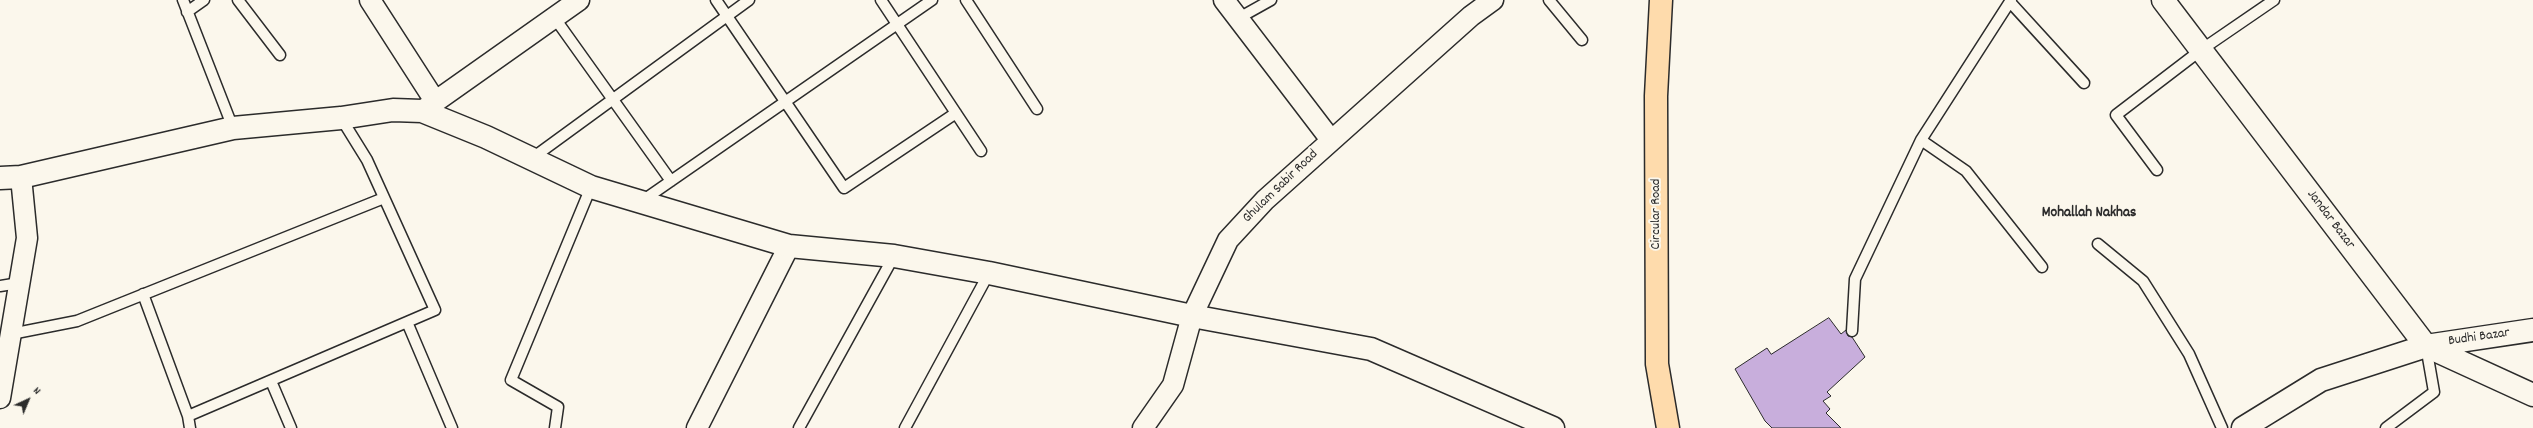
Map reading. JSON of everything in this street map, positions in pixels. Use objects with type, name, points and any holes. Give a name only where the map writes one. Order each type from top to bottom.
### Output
[{"type":"main road","name":"Circular Road","points":[[1661,0],[1656,96],[1657,364],[1668,428]]},
{"type":"street","points":[[370,0],[428,106],[531,159],[591,187],[789,246],[894,256],[989,273],[1192,316],[1371,349],[1553,428]]},
{"type":"street","points":[[0,398],[11,334],[10,284],[27,238],[11,178],[234,128],[341,118],[428,106],[579,0]]},
{"type":"street","points":[[1224,0],[1237,19],[1331,140]]},
{"type":"street","name":"Ghulam Sabir Road","points":[[1143,428],[1173,385],[1192,316],[1228,240],[1265,200],[1331,140],[1471,16],[1493,0]]},
{"type":"street","name":"Jandar Bazar","points":[[2163,0],[2426,346],[2533,395]]},
{"type":"street","points":[[697,428],[789,246]]},
{"type":"street","name":"Budhi Bazar","points":[[2243,428],[2321,380],[2426,346],[2533,330]]},
{"type":"lane","points":[[183,0],[234,128]]},
{"type":"lane","points":[[187,12],[204,0]]},
{"type":"lane","points":[[238,0],[280,55]]},
{"type":"lane","points":[[716,0],[729,15],[844,188],[956,113]]},
{"type":"lane","points":[[531,159],[749,0]]},
{"type":"lane","points":[[881,0],[981,151]]},
{"type":"lane","points":[[642,201],[932,0]]},
{"type":"lane","points":[[966,0],[1037,109]]},
{"type":"lane","points":[[1237,19],[1271,0]]},
{"type":"lane","points":[[1549,0],[1582,40]]},
{"type":"lane","points":[[2157,170],[2116,115],[2201,50],[2274,0]]},
{"type":"lane","points":[[1852,331],[1855,279],[1921,140],[2011,1],[2084,83]]},
{"type":"lane","points":[[554,17],[670,181]]},
{"type":"lane","points":[[188,416],[435,310],[367,160],[341,118]]},
{"type":"lane","points":[[1921,140],[1966,171],[2042,267]]},
{"type":"lane","points":[[555,428],[558,407],[511,380],[591,187]]},
{"type":"lane","points":[[11,334],[77,321],[384,198]]},
{"type":"lane","points":[[2098,244],[2142,281],[2188,354],[2222,428]]},
{"type":"lane","points":[[799,428],[894,256]]},
{"type":"lane","points":[[905,428],[989,273]]},
{"type":"lane","points":[[143,294],[188,416],[190,428]]},
{"type":"lane","points":[[407,322],[452,428]]},
{"type":"lane","points":[[2386,428],[2434,392],[2426,346]]},
{"type":"lane","points":[[271,381],[292,428]]},
{"type":"building","points":[[1829,318],[1841,334],[1846,330],[1848,336],[1852,337],[1865,357],[1827,392],[1831,396],[1823,401],[1830,409],[1826,413],[1841,428],[1772,428],[1765,421],[1735,369],[1767,348],[1771,354]]},
{"type":"district","name":"Mohallah Nakhas","points":[[2089,214]]}]
